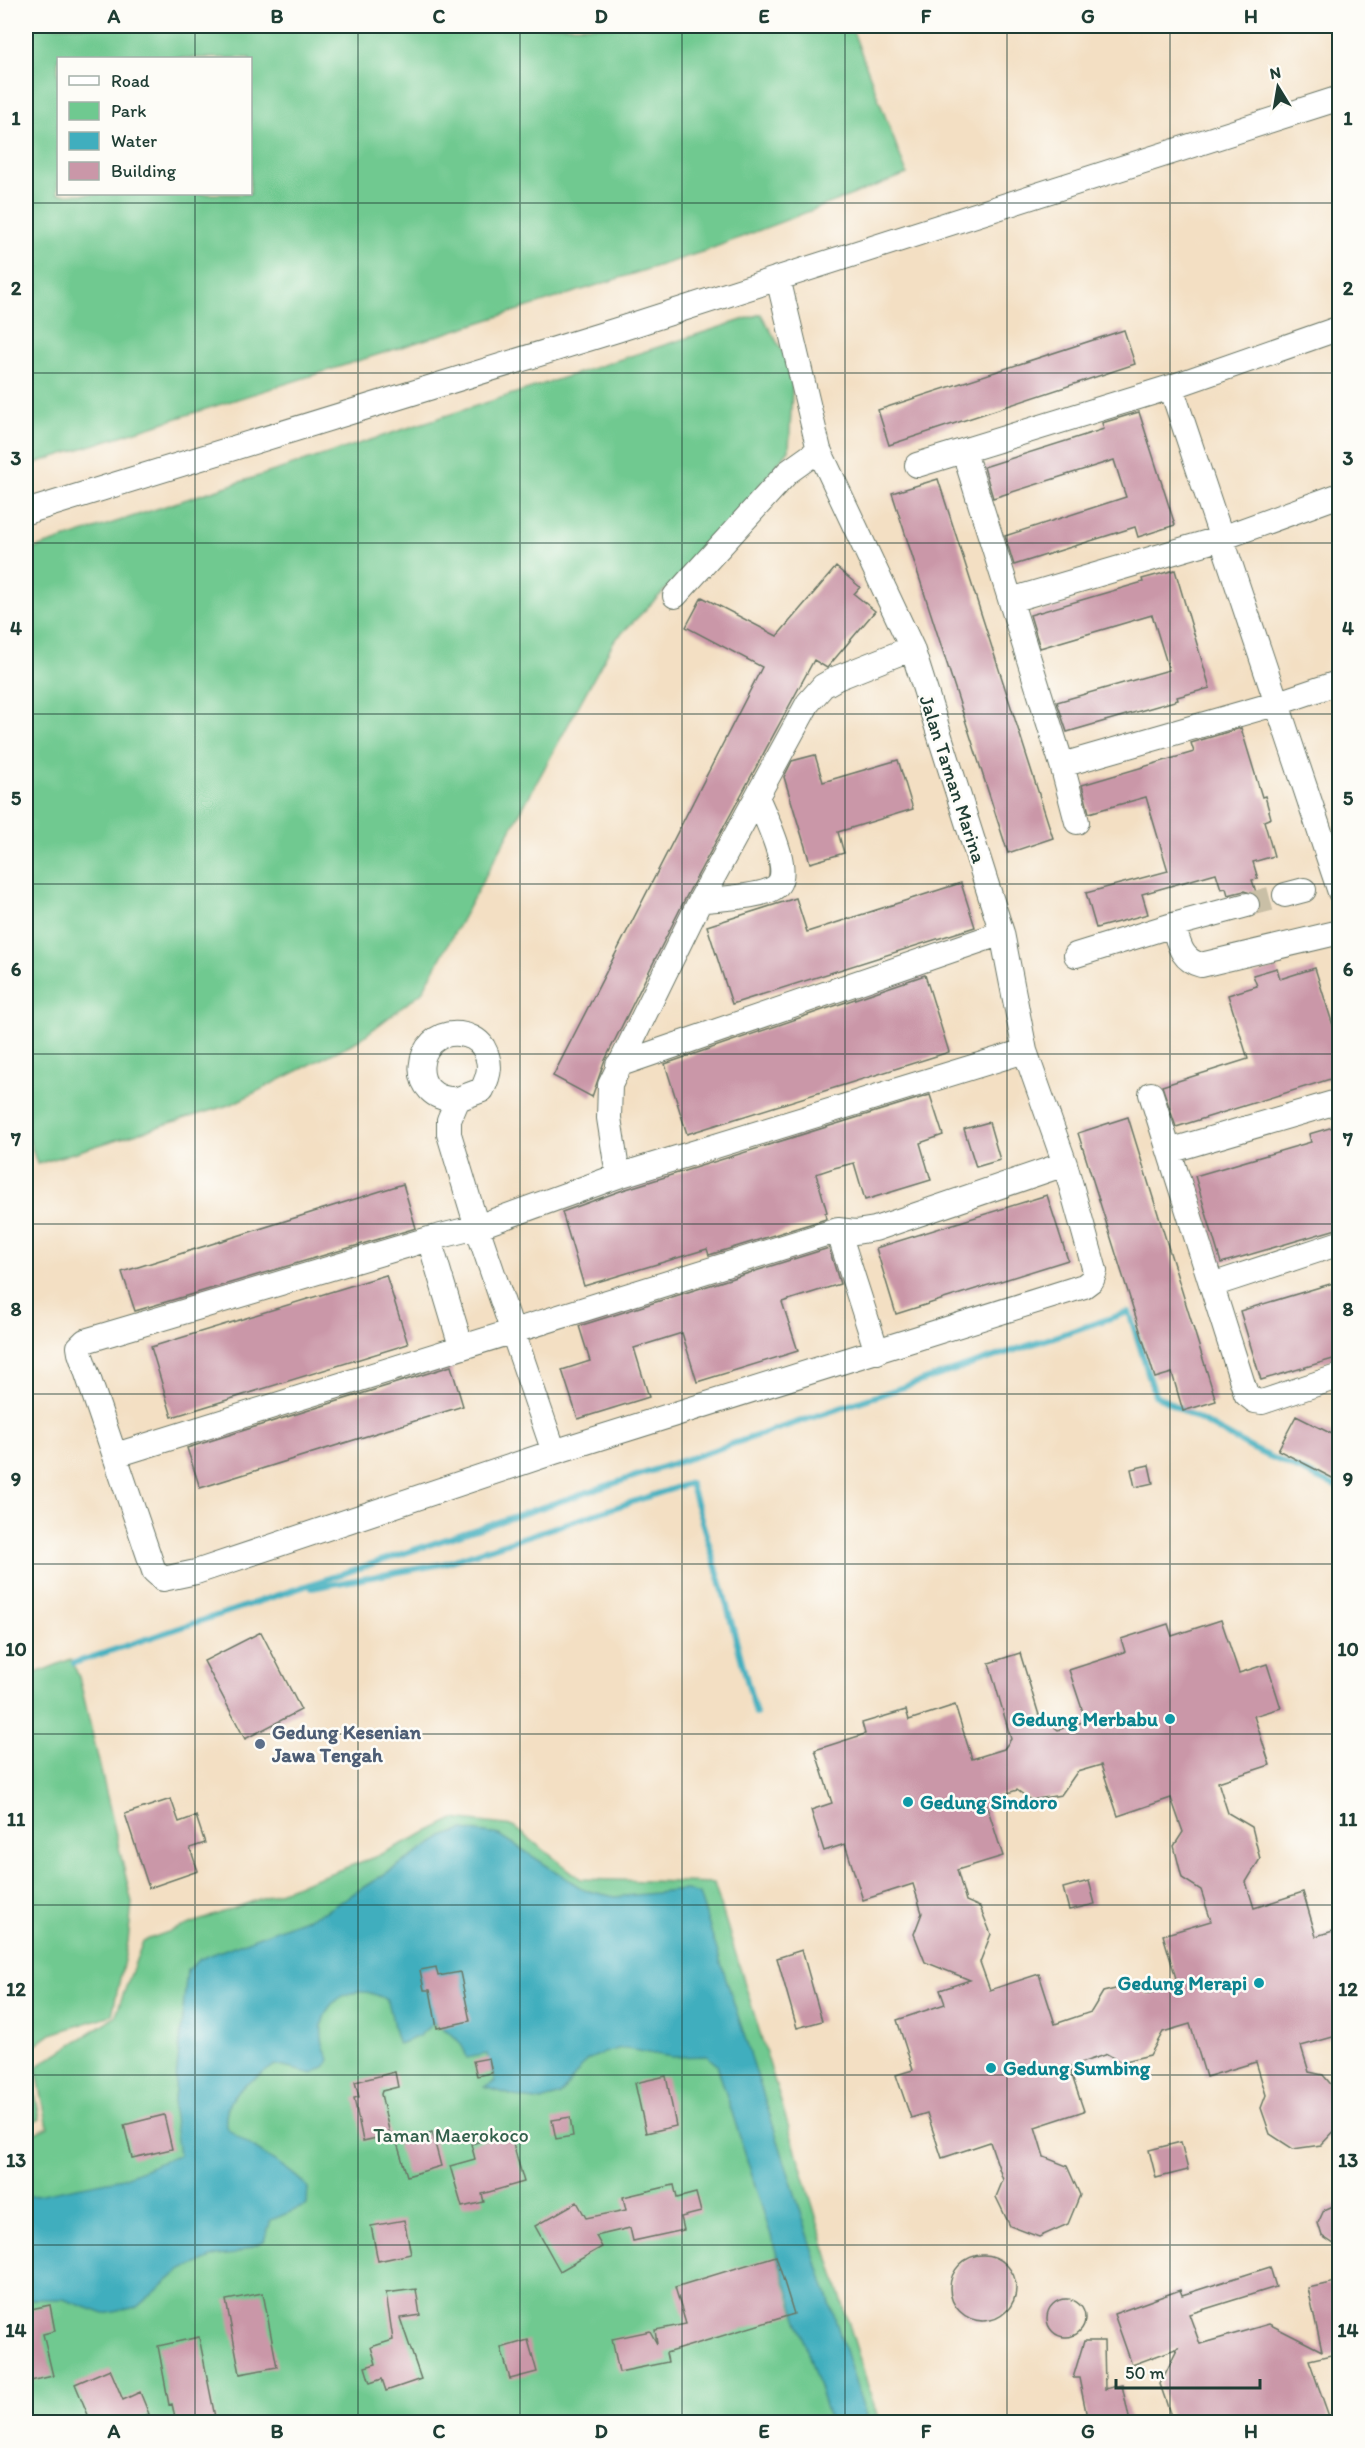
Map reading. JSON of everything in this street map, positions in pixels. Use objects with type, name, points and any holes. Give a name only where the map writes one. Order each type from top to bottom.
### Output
[{"type":"street","points":[[26,512],[778,278],[1340,98]]},
{"type":"street","name":"Jalan Taman Marina","points":[[778,278],[819,450],[912,648],[1002,933],[1024,1050],[1065,1164],[1095,1271],[1092,1280],[1084,1286],[877,1352]]},
{"type":"street","points":[[917,465],[1171,387],[1340,328]]},
{"type":"street","points":[[1171,387],[1340,893],[1334,902],[1332,912],[1340,926]]},
{"type":"street","points":[[675,596],[788,472],[819,450]]},
{"type":"street","points":[[964,452],[1062,765],[1077,822]]},
{"type":"street","points":[[1011,600],[1222,538],[1340,495]]},
{"type":"street","points":[[618,1176],[607,1100],[618,1065],[655,997],[700,901],[807,704],[823,686],[912,648]]},
{"type":"street","points":[[1062,765],[1278,704],[1340,682]]},
{"type":"street","points":[[700,901],[757,894],[775,888],[782,878],[783,868],[778,850],[757,796]]},
{"type":"street","points":[[1076,955],[1247,905]]},
{"type":"street","points":[[1173,925],[1184,957],[1191,963],[1201,965],[1340,932]]},
{"type":"street","points":[[618,1065],[1002,933]]},
{"type":"street","points":[[838,1230],[877,1352],[554,1452],[196,1572],[163,1579],[154,1571],[79,1347],[85,1341],[429,1239],[477,1227],[618,1176],[1024,1050]]},
{"type":"street","points":[[1151,1094],[1246,1394],[1251,1400],[1268,1401],[1340,1376]]},
{"type":"street","points":[[458,1099],[449,1120],[449,1134],[477,1227],[514,1329],[554,1452]]},
{"type":"street","points":[[1169,1151],[1340,1101]]},
{"type":"street","points":[[116,1455],[514,1329],[838,1230],[856,1232],[875,1229],[1065,1164]]},
{"type":"street","points":[[429,1239],[461,1346]]},
{"type":"street","points":[[1212,1285],[1340,1244]]},
{"type":"green space","points":[[26,26],[851,26],[907,174],[705,251],[26,466]]},
{"type":"green space","points":[[761,314],[793,370],[789,450],[712,543],[614,641],[422,992],[359,1040],[232,1104],[37,1164],[26,1130],[26,551]]},
{"type":"green space","points":[[71,1659],[79,1677],[132,1903],[128,1942],[112,2015],[51,2034],[32,2048],[30,2068],[40,2119],[26,2126],[26,1677]]},
{"type":"green space","name":"Taman Maerokoco","points":[[454,1819],[513,1826],[581,1879],[714,1883],[879,2422],[26,2422],[26,2137],[48,2127],[36,2067],[115,2017],[143,1941],[375,1857]]},
{"type":"water","points":[[463,1830],[500,1835],[584,1890],[615,1897],[686,1890],[699,1894],[868,2422],[830,2422],[717,2065],[707,2056],[672,2057],[621,2048],[587,2060],[560,2095],[542,2101],[521,2098],[485,2087],[495,2082],[487,2054],[467,2058],[462,2046],[454,2037],[433,2023],[419,2036],[399,2044],[386,1999],[367,1992],[351,1993],[340,1998],[325,2014],[322,2036],[329,2059],[326,2066],[313,2074],[275,2065],[233,2096],[226,2115],[226,2127],[279,2164],[308,2188],[307,2205],[271,2220],[264,2241],[235,2254],[217,2256],[180,2271],[137,2307],[104,2314],[63,2299],[26,2299],[26,2197],[123,2178],[179,2155],[173,2110],[187,1970],[200,1959],[326,1911],[443,1837]]},
{"type":"building","points":[[1124,330],[1135,364],[889,445],[878,410]]},
{"type":"building","points":[[1139,412],[1175,525],[1138,537],[1135,527],[1014,565],[1005,536],[1126,497],[1114,460],[993,498],[984,467],[1104,429],[1102,423]]},
{"type":"building","points":[[938,479],[1053,838],[1008,853],[892,493]]},
{"type":"building","points":[[836,567],[860,587],[854,594],[875,611],[827,668],[814,660],[687,895],[604,1062],[592,1097],[553,1076],[762,667],[686,627],[702,597],[777,636]]},
{"type":"building","points":[[1175,570],[1210,688],[1177,697],[1178,700],[1067,732],[1057,702],[1169,670],[1152,615],[1040,648],[1030,615],[1143,582],[1142,579]]},
{"type":"building","points":[[1241,728],[1262,797],[1265,796],[1271,818],[1264,821],[1274,856],[1253,862],[1258,879],[1252,880],[1257,895],[1244,891],[1228,895],[1226,888],[1221,889],[1216,873],[1142,894],[1148,914],[1096,928],[1086,893],[1168,871],[1146,797],[1089,813],[1082,785],[1194,752],[1191,743]]},
{"type":"building","points":[[815,755],[823,782],[898,760],[913,809],[838,832],[844,853],[810,863],[784,777],[792,761]]},
{"type":"building","points":[[961,883],[975,927],[732,1004],[707,926],[796,898],[807,932]]},
{"type":"building","points":[[1277,968],[1280,979],[1315,968],[1335,1032],[1340,1031],[1340,1076],[1176,1127],[1162,1086],[1248,1059],[1228,995],[1257,986],[1253,975]]},
{"type":"building","points":[[925,975],[949,1052],[687,1134],[665,1064]]},
{"type":"building","points":[[930,1095],[943,1135],[920,1143],[931,1180],[865,1200],[854,1163],[834,1168],[816,1174],[827,1212],[825,1213],[826,1219],[709,1255],[707,1249],[584,1286],[562,1212],[623,1190]]},
{"type":"building","points":[[1128,1117],[1216,1401],[1183,1411],[1172,1373],[1155,1378],[1078,1133]]},
{"type":"building","points":[[989,1122],[1000,1160],[976,1167],[964,1129]]},
{"type":"building","points":[[1340,1125],[1340,1228],[1221,1263],[1195,1176],[1311,1142],[1309,1134]]},
{"type":"building","points":[[403,1184],[416,1228],[135,1311],[122,1272]]},
{"type":"building","points":[[1047,1195],[1068,1260],[896,1314],[876,1248]]},
{"type":"building","points":[[829,1248],[840,1284],[782,1302],[798,1351],[697,1382],[682,1333],[634,1348],[649,1397],[578,1419],[562,1370],[590,1361],[579,1326]]},
{"type":"building","points":[[386,1275],[408,1344],[172,1417],[151,1347]]},
{"type":"building","points":[[1340,1281],[1340,1357],[1261,1380],[1240,1311]]},
{"type":"building","points":[[451,1366],[463,1406],[200,1488],[187,1448]]},
{"type":"building","points":[[1296,1416],[1340,1438],[1340,1482],[1278,1450]]},
{"type":"building","points":[[1149,1465],[1153,1483],[1135,1487],[1131,1469]]},
{"type":"building","points":[[1221,1620],[1239,1673],[1267,1664],[1281,1708],[1254,1716],[1270,1765],[1218,1782],[1228,1813],[1252,1827],[1260,1859],[1246,1882],[1254,1908],[1303,1892],[1316,1936],[1340,1929],[1340,2035],[1301,2046],[1309,2072],[1323,2075],[1340,2095],[1340,2125],[1321,2145],[1293,2149],[1270,2134],[1261,2108],[1266,2095],[1256,2062],[1206,2077],[1190,2024],[1163,2032],[1150,2055],[1121,2062],[1107,2054],[1069,2067],[1084,2111],[1035,2127],[1044,2157],[1067,2166],[1080,2195],[1068,2224],[1039,2237],[1010,2226],[996,2197],[1003,2180],[990,2142],[942,2158],[927,2113],[911,2118],[896,2075],[913,2070],[897,2020],[945,2004],[940,1990],[970,1980],[925,1962],[914,1934],[922,1913],[913,1884],[863,1900],[845,1844],[824,1851],[811,1810],[832,1803],[815,1750],[865,1734],[862,1723],[906,1710],[909,1720],[955,1705],[972,1759],[1004,1749],[1011,1739],[989,1663],[1020,1653],[1042,1725],[1049,1723],[1058,1730],[1086,1721],[1069,1670],[1125,1652],[1121,1639],[1168,1624],[1172,1636]],"holes":[[[1101,1765],[1118,1816],[1171,1798],[1183,1832],[1174,1846],[1182,1878],[1201,1890],[1211,1921],[1163,1935],[1178,1985],[1147,1994],[1132,1985],[1103,1992],[1091,2012],[1055,2024],[1039,1974],[990,1990],[980,1962],[991,1934],[980,1907],[966,1901],[957,1870],[1003,1856],[985,1800],[1017,1790],[1031,1800],[1061,1795],[1077,1772]]]},
{"type":"building","points":[[261,1632],[301,1710],[245,1739],[204,1661]]},
{"type":"building","points":[[171,1799],[179,1822],[196,1816],[205,1843],[190,1848],[198,1871],[149,1888],[125,1814]]},
{"type":"building","points":[[1089,1881],[1095,1904],[1069,1910],[1063,1888]]},
{"type":"building","points":[[802,1950],[822,2021],[797,2028],[777,1958]]},
{"type":"building","points":[[436,1967],[438,1976],[460,1972],[470,2021],[437,2028],[430,1990],[424,1990],[420,1970]]},
{"type":"building","points":[[489,2058],[492,2073],[477,2076],[473,2061]]},
{"type":"building","points":[[395,2072],[398,2087],[382,2091],[381,2094],[390,2135],[363,2141],[354,2098],[359,2097],[355,2082]]},
{"type":"building","points":[[666,2076],[676,2126],[646,2133],[635,2083]]},
{"type":"building","points":[[164,2115],[172,2149],[132,2158],[124,2125]]},
{"type":"building","points":[[570,2117],[573,2136],[556,2139],[552,2120]]},
{"type":"building","points":[[432,2132],[441,2166],[407,2176],[397,2143]]},
{"type":"building","points":[[510,2133],[524,2182],[482,2194],[484,2202],[462,2207],[450,2166],[475,2159],[471,2144]]},
{"type":"building","points":[[1181,2142],[1188,2170],[1156,2178],[1149,2150]]},
{"type":"building","points":[[674,2185],[677,2198],[696,2193],[701,2212],[681,2217],[684,2230],[633,2241],[630,2228],[596,2236],[602,2247],[560,2271],[535,2226],[577,2202],[586,2218],[626,2210],[623,2197]]},
{"type":"building","points":[[1340,2203],[1340,2248],[1322,2236],[1318,2223],[1324,2210]]},
{"type":"building","points":[[404,2220],[411,2254],[378,2261],[371,2226]]},
{"type":"building","points":[[983,2255],[996,2258],[1006,2265],[1013,2275],[1016,2288],[1013,2301],[1006,2311],[996,2318],[983,2321],[970,2318],[960,2311],[953,2301],[950,2288],[953,2275],[960,2265],[970,2258]]},
{"type":"building","points":[[776,2256],[794,2314],[666,2353],[668,2362],[619,2372],[612,2339],[650,2331],[657,2344],[655,2330],[686,2324],[675,2287]]},
{"type":"building","points":[[1270,2267],[1276,2287],[1189,2314],[1200,2344],[1269,2324],[1322,2351],[1308,2288],[1340,2281],[1340,2353],[1309,2360],[1331,2422],[1173,2422],[1160,2384],[1178,2348],[1132,2365],[1114,2314],[1180,2290],[1182,2295]]},
{"type":"building","points":[[416,2289],[420,2315],[400,2318],[421,2379],[386,2391],[382,2379],[370,2383],[365,2367],[376,2364],[371,2347],[393,2340],[386,2293]]},
{"type":"building","points":[[263,2293],[277,2367],[240,2374],[226,2300]]},
{"type":"building","points":[[1066,2299],[1073,2300],[1079,2305],[1084,2311],[1084,2325],[1079,2331],[1073,2336],[1066,2337],[1059,2336],[1053,2331],[1048,2325],[1047,2318],[1048,2311],[1053,2305],[1059,2300]]},
{"type":"building","points":[[50,2305],[55,2331],[43,2334],[53,2376],[26,2382],[26,2310]]},
{"type":"building","points":[[199,2337],[216,2422],[176,2422],[172,2404],[169,2405],[158,2346]]},
{"type":"building","points":[[528,2340],[537,2372],[510,2379],[501,2348]]},
{"type":"building","points":[[1084,2341],[1104,2341],[1105,2389],[1122,2385],[1130,2422],[1088,2422],[1079,2378],[1073,2378]]},
{"type":"building","points":[[110,2369],[123,2400],[140,2392],[149,2414],[129,2422],[91,2422],[75,2384]]},
{"type":"waterway","points":[[74,1663],[1129,1312],[1155,1395],[1253,1449],[1340,1488]]},
{"type":"waterway","points":[[312,1588],[442,1564],[690,1483],[720,1580],[756,1714]]},
{"type":"tunnel","points":[[1247,905],[1285,895]]},
{"type":"place","name":"Gedung Merbabu","points":[[1170,1719]]},
{"type":"place","name":"Gedung Kesenian Jawa Tengah","points":[[260,1744]]},
{"type":"place","name":"Gedung Sindoro","points":[[908,1802]]},
{"type":"place","name":"Gedung Merapi","points":[[1259,1983]]},
{"type":"place","name":"Gedung Sumbing","points":[[991,2068]]}]
